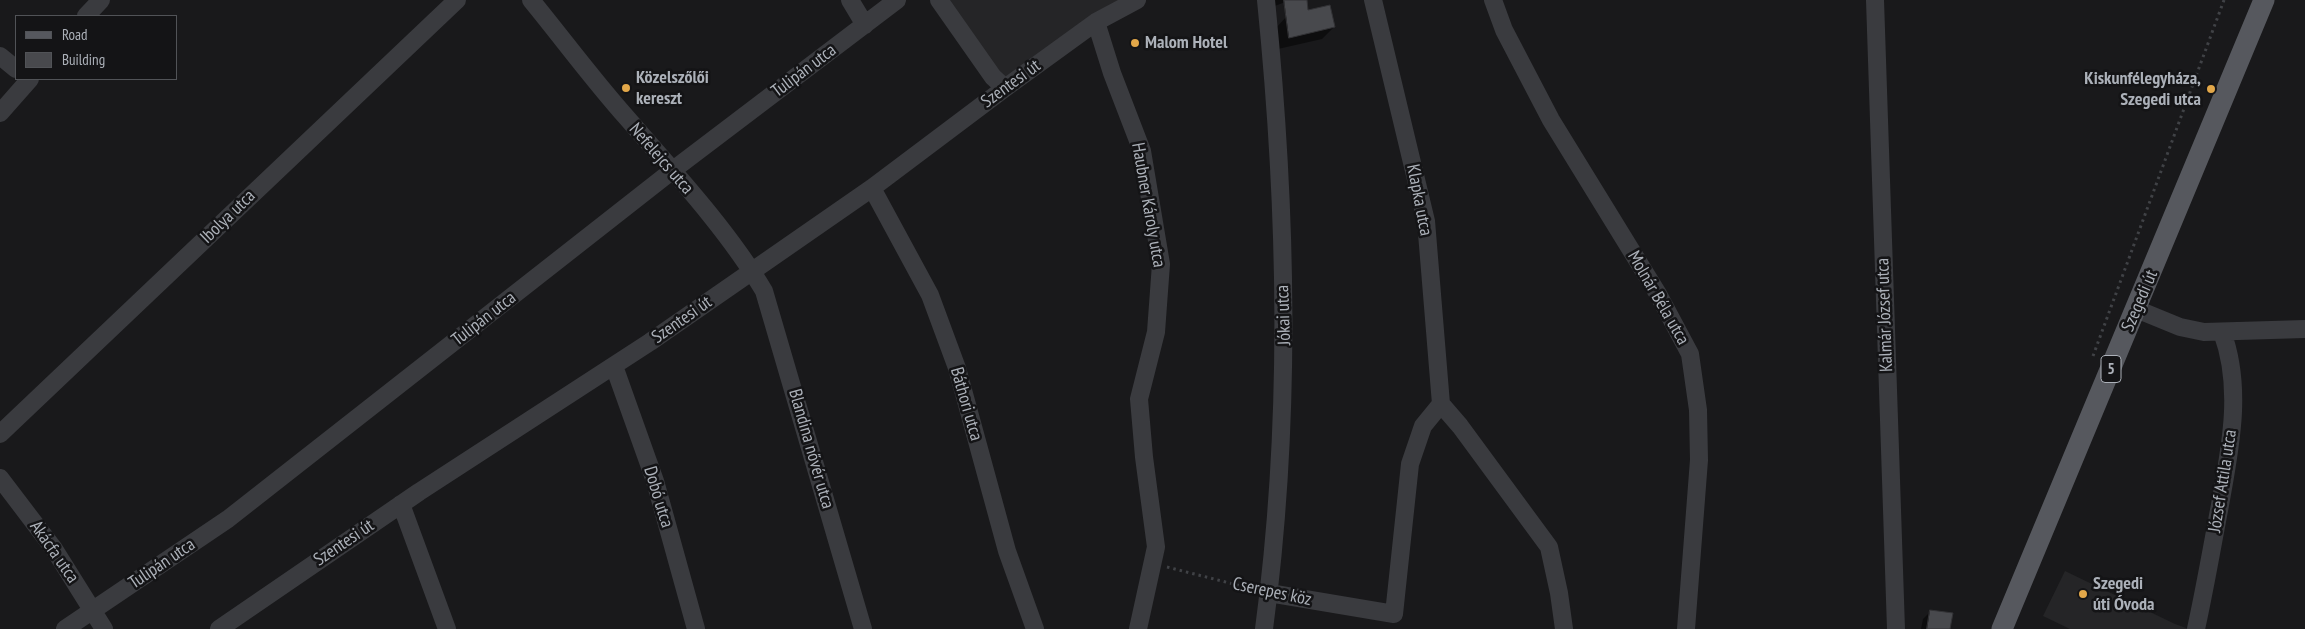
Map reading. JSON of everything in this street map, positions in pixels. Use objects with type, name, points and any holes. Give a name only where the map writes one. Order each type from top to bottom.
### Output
[{"type":"main road","name":"Szegedi út","points":[[2002,629],[2264,0]]},
{"type":"street","points":[[87,15],[101,0]]},
{"type":"street","name":"Ibolya utca","points":[[0,434],[457,0]]},
{"type":"street","name":"Nefelejcs utca","points":[[531,0],[625,116],[673,170],[752,272]]},
{"type":"street","points":[[850,0],[865,25]]},
{"type":"street","name":"Tulipán utca","points":[[65,629],[228,519],[673,170],[897,0]]},
{"type":"street","points":[[939,0],[993,77],[1005,88]]},
{"type":"street","name":"Szentesi út","points":[[219,629],[401,504],[614,366],[752,272],[872,188],[1096,22],[1137,0]]},
{"type":"street","name":"Jókai utca","points":[[1264,629],[1279,482],[1285,355],[1276,102],[1266,0]]},
{"type":"street","name":"Klapka utca","points":[[1373,0],[1426,222],[1441,404]]},
{"type":"street","name":"Molnár Béla utca","points":[[1494,0],[1504,30],[1551,120],[1658,294],[1690,354],[1698,410],[1699,460],[1686,629]]},
{"type":"street","name":"Kalmár József utca","points":[[1875,0],[1896,629]]},
{"type":"street","name":"Haubner Károly utca","points":[[1096,22],[1142,151],[1161,264],[1156,332],[1140,399],[1144,457],[1156,547],[1138,629]]},
{"type":"street","points":[[0,56],[15,68]]},
{"type":"street","points":[[0,114],[29,80]]},
{"type":"street","name":"Báthori utca","points":[[872,188],[930,295],[956,368],[1007,551],[1035,629]]},
{"type":"street","name":"Blandina nővér utca","points":[[752,272],[764,291],[863,629]]},
{"type":"street","points":[[2136,310],[2180,327],[2204,332],[2305,329]]},
{"type":"street","name":"József Attila utca","points":[[2196,629],[2222,493],[2231,430],[2233,380],[2228,346],[2222,332]]},
{"type":"street","name":"Dobó utca","points":[[614,366],[654,481],[696,629]]},
{"type":"street","points":[[1441,404],[1460,426],[1549,547],[1559,593],[1564,629]]},
{"type":"street","name":"Cserepes köz","points":[[1269,593],[1394,614],[1410,464],[1423,426],[1441,404]]},
{"type":"street","name":"Akácfa utca","points":[[0,478],[54,549],[94,610],[104,629]]},
{"type":"street","points":[[401,504],[447,629]]},
{"type":"path","points":[[2090,365],[2224,0]]},
{"type":"path","name":"Cserepes köz","points":[[1152,563],[1269,593]]},
{"type":"shaded area","points":[[946,0],[1128,0],[1007,83]]},
{"type":"shaded area","name":"Szegedi úti Óvoda","points":[[2065,571],[2189,629],[2070,629],[2043,616]]},
{"type":"building","points":[[1284,0],[1307,0],[1308,10],[1330,5],[1335,27],[1289,38]]},
{"type":"building","points":[[1930,610],[1953,613],[1950,629],[1927,629]]},
{"type":"place","name":"Malom Hotel","points":[[1135,43]]},
{"type":"place","name":"Közelszőlői kereszt","points":[[626,88]]},
{"type":"place","name":"Kiskunfélegyháza, Szegedi utca","points":[[2211,89]]},
{"type":"place","name":"Szegedi úti Óvoda","points":[[2083,594]]}]
